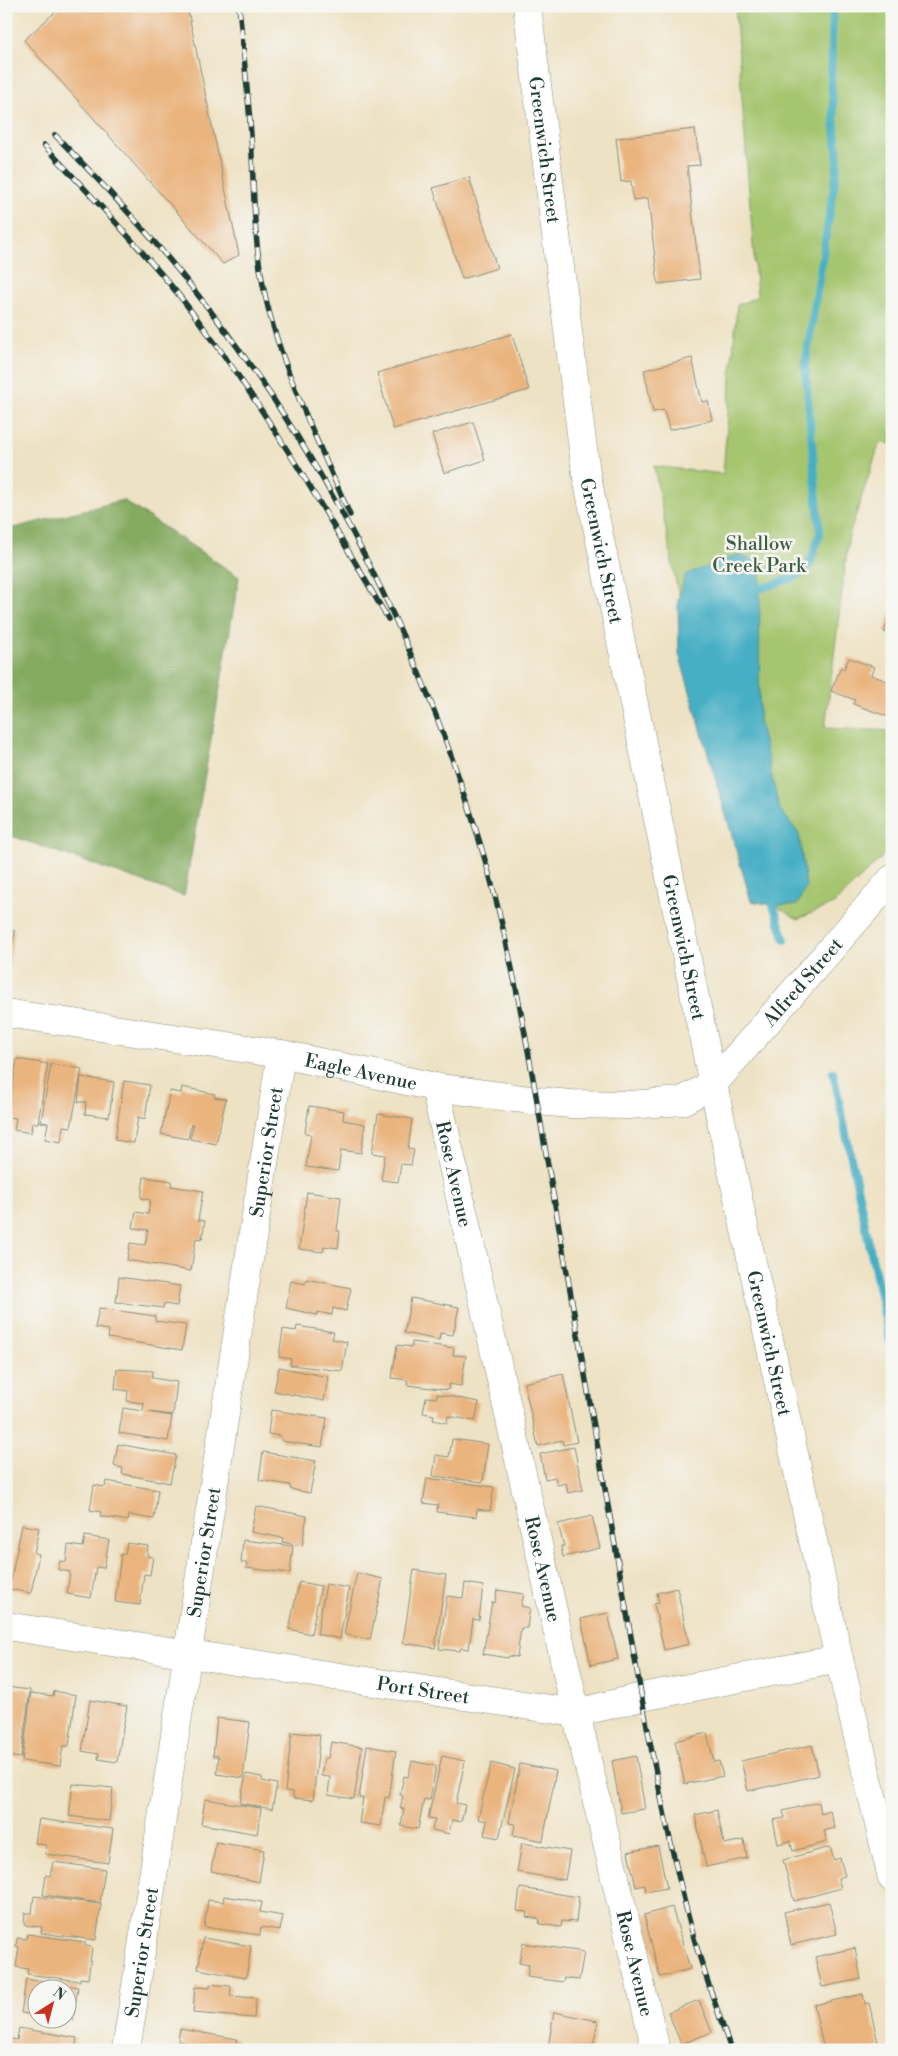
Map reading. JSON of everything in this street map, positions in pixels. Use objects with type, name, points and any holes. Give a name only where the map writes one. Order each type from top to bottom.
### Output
[{"type":"street","name":"Greenwich Street","points":[[527,6],[586,473],[713,1084],[839,1659],[892,1878]]},
{"type":"street","name":"Alfred Street","points":[[713,1084],[892,879]]},
{"type":"street","name":"Eagle Avenue","points":[[6,1013],[281,1054],[435,1087],[537,1101],[571,1104],[629,1105],[682,1101],[713,1084]]},
{"type":"street","name":"Superior Street","points":[[126,2050],[281,1054]]},
{"type":"street","name":"Rose Avenue","points":[[435,1087],[576,1713],[656,2050]]},
{"type":"street","name":"Port Street","points":[[6,1626],[576,1713],[642,1697],[839,1659]]},
{"type":"green space","name":"Shallow Creek Park","points":[[735,6],[892,6],[892,444],[880,442],[849,535],[825,728],[892,731],[892,827],[883,856],[835,903],[798,919],[774,905],[751,901],[675,578],[654,466],[723,474],[737,305],[757,297]]},
{"type":"green space","points":[[123,500],[239,577],[184,896],[6,834],[6,530]]},
{"type":"water","points":[[737,555],[760,562],[759,720],[779,808],[799,834],[806,887],[797,905],[774,905],[751,901],[679,654],[678,601],[685,575]]},
{"type":"building","points":[[62,6],[187,6],[239,255],[223,264],[24,40]]},
{"type":"building","points":[[695,129],[700,165],[687,166],[700,279],[658,284],[648,198],[633,200],[631,181],[621,182],[616,138]]},
{"type":"building","points":[[469,177],[497,268],[462,279],[433,188]]},
{"type":"building","points":[[512,334],[529,390],[393,429],[377,373]]},
{"type":"building","points":[[692,358],[702,402],[708,401],[712,420],[669,430],[664,410],[653,412],[644,370]]},
{"type":"building","points":[[473,422],[485,460],[444,473],[432,434]]},
{"type":"building","points":[[892,610],[892,634],[884,632]]},
{"type":"building","points":[[849,658],[874,667],[871,675],[892,683],[892,718],[853,704],[855,700],[831,691],[841,667],[844,669]]},
{"type":"building","points":[[6,929],[15,931],[7,976],[6,976]]},
{"type":"building","points":[[17,1059],[48,1064],[38,1123],[32,1123],[31,1133],[14,1130],[16,1118],[7,1117]]},
{"type":"building","points":[[51,1064],[82,1069],[71,1127],[63,1126],[61,1142],[45,1139],[48,1123],[41,1122]]},
{"type":"building","points":[[81,1077],[114,1082],[109,1117],[85,1114],[86,1102],[78,1102]]},
{"type":"building","points":[[124,1081],[150,1085],[145,1119],[138,1117],[134,1143],[115,1140]]},
{"type":"building","points":[[182,1087],[215,1094],[214,1097],[226,1099],[216,1144],[190,1139],[193,1125],[191,1124],[188,1139],[161,1134],[170,1091],[181,1093]]},
{"type":"building","points":[[309,1106],[344,1111],[343,1120],[365,1124],[361,1153],[341,1150],[338,1171],[306,1167],[311,1134],[305,1133]]},
{"type":"building","points":[[378,1114],[412,1119],[408,1149],[414,1150],[411,1165],[401,1164],[398,1182],[381,1180],[385,1155],[372,1153]]},
{"type":"building","points":[[144,1177],[172,1181],[171,1186],[203,1191],[198,1220],[205,1221],[202,1239],[196,1238],[191,1271],[127,1260],[130,1243],[145,1245],[148,1230],[133,1228],[136,1212],[148,1214],[150,1200],[141,1198]]},
{"type":"building","points":[[307,1192],[341,1197],[337,1231],[340,1231],[338,1248],[324,1246],[323,1252],[299,1249]]},
{"type":"building","points":[[119,1277],[180,1286],[177,1306],[164,1304],[163,1308],[116,1302]]},
{"type":"building","points":[[306,1279],[351,1288],[346,1311],[333,1308],[332,1315],[318,1312],[317,1315],[286,1308],[291,1281],[305,1284]]},
{"type":"building","points":[[411,1298],[459,1307],[453,1335],[440,1333],[439,1340],[404,1333]]},
{"type":"building","points":[[99,1308],[155,1316],[155,1321],[186,1325],[182,1350],[108,1338],[109,1330],[95,1328]]},
{"type":"building","points":[[297,1326],[334,1332],[332,1339],[347,1342],[342,1371],[290,1365],[291,1359],[279,1357],[283,1329],[296,1331]]},
{"type":"building","points":[[412,1342],[454,1348],[453,1355],[466,1356],[461,1386],[449,1384],[448,1390],[407,1385],[408,1380],[392,1378],[397,1345],[412,1347]]},
{"type":"building","points":[[279,1367],[328,1377],[324,1401],[274,1391]]},
{"type":"building","points":[[117,1369],[153,1371],[152,1378],[177,1382],[173,1415],[148,1412],[172,1416],[168,1441],[119,1433],[123,1408],[143,1411],[144,1403],[127,1401],[128,1391],[115,1389]]},
{"type":"building","points":[[563,1374],[577,1442],[563,1445],[562,1440],[538,1446],[524,1383]]},
{"type":"building","points":[[437,1394],[479,1402],[475,1421],[448,1416],[447,1423],[433,1420],[434,1415],[423,1413],[426,1397],[436,1398]]},
{"type":"building","points":[[271,1410],[327,1418],[322,1447],[281,1441],[281,1436],[268,1434]]},
{"type":"building","points":[[452,1439],[488,1444],[483,1482],[433,1476],[436,1455],[449,1457]]},
{"type":"building","points":[[118,1444],[176,1455],[170,1483],[122,1474],[123,1468],[114,1466]]},
{"type":"building","points":[[574,1447],[583,1490],[568,1493],[566,1483],[557,1485],[555,1477],[545,1479],[540,1454]]},
{"type":"building","points":[[263,1452],[316,1461],[310,1493],[290,1489],[290,1485],[259,1480]]},
{"type":"building","points":[[427,1478],[494,1487],[490,1511],[477,1509],[476,1517],[437,1512],[438,1505],[423,1503]]},
{"type":"building","points":[[106,1481],[158,1490],[154,1519],[129,1515],[128,1521],[100,1516],[101,1512],[90,1510],[94,1485],[105,1487]]},
{"type":"building","points":[[256,1506],[307,1516],[302,1546],[282,1542],[283,1538],[251,1532]]},
{"type":"building","points":[[592,1516],[600,1548],[563,1557],[561,1546],[564,1546],[558,1524]]},
{"type":"building","points":[[22,1525],[39,1528],[34,1553],[39,1554],[31,1593],[9,1589]]},
{"type":"building","points":[[85,1536],[109,1540],[104,1568],[96,1567],[91,1598],[67,1594],[70,1572],[58,1570],[60,1561],[66,1562],[68,1545],[83,1547]]},
{"type":"building","points":[[243,1540],[293,1546],[290,1573],[246,1568],[247,1563],[241,1563]]},
{"type":"building","points":[[127,1543],[148,1546],[147,1556],[153,1557],[150,1575],[144,1574],[140,1605],[115,1602],[121,1554],[125,1554]]},
{"type":"building","points":[[414,1570],[446,1575],[435,1648],[403,1643]]},
{"type":"building","points":[[357,1573],[383,1579],[370,1640],[344,1634]]},
{"type":"building","points":[[299,1582],[321,1586],[311,1634],[289,1629]]},
{"type":"building","points":[[465,1583],[483,1586],[479,1620],[473,1619],[469,1649],[461,1648],[460,1651],[439,1649],[447,1596],[463,1598]]},
{"type":"building","points":[[326,1584],[349,1588],[340,1639],[317,1634]]},
{"type":"building","points":[[677,1588],[689,1644],[664,1650],[654,1604],[659,1603],[657,1593]]},
{"type":"building","points":[[497,1590],[524,1594],[521,1606],[530,1608],[527,1628],[521,1628],[517,1657],[509,1656],[508,1658],[483,1654],[492,1602],[495,1603]]},
{"type":"building","points":[[608,1613],[618,1659],[591,1665],[581,1619]]},
{"type":"building","points":[[6,1687],[30,1690],[21,1758],[6,1756]]},
{"type":"building","points":[[54,1691],[76,1695],[69,1746],[63,1746],[60,1766],[22,1761],[31,1693],[53,1696]]},
{"type":"building","points":[[90,1700],[127,1706],[117,1762],[98,1759],[99,1754],[82,1751]]},
{"type":"building","points":[[217,1718],[250,1722],[243,1778],[217,1774],[219,1756],[213,1756]]},
{"type":"building","points":[[292,1732],[320,1735],[313,1800],[293,1798],[293,1792],[285,1791]]},
{"type":"building","points":[[707,1733],[714,1762],[719,1761],[723,1776],[685,1784],[675,1741]]},
{"type":"building","points":[[331,1742],[362,1747],[354,1799],[328,1795],[330,1777],[321,1776],[324,1758],[328,1758]]},
{"type":"building","points":[[812,1745],[819,1775],[748,1791],[741,1761]]},
{"type":"building","points":[[367,1746],[396,1751],[389,1798],[385,1797],[381,1826],[359,1823],[363,1798],[359,1798]]},
{"type":"building","points":[[442,1756],[465,1761],[456,1803],[465,1805],[461,1822],[452,1820],[449,1834],[432,1830],[435,1819],[428,1818]]},
{"type":"building","points":[[636,1756],[645,1809],[621,1813],[612,1761]]},
{"type":"building","points":[[412,1761],[436,1766],[430,1800],[424,1799],[418,1829],[401,1826],[404,1809],[400,1808],[403,1796],[400,1795],[404,1776],[408,1777]]},
{"type":"building","points":[[491,1763],[515,1769],[499,1838],[484,1835],[487,1821],[478,1819]]},
{"type":"building","points":[[520,1764],[556,1771],[543,1841],[513,1835],[515,1824],[509,1823]]},
{"type":"building","points":[[246,1774],[262,1777],[262,1781],[277,1784],[272,1809],[240,1803]]},
{"type":"building","points":[[73,1784],[113,1788],[109,1821],[69,1816]]},
{"type":"building","points":[[205,1799],[261,1808],[257,1834],[201,1824]]},
{"type":"building","points":[[819,1802],[821,1814],[830,1811],[835,1828],[824,1831],[827,1842],[793,1851],[790,1841],[778,1844],[773,1820],[785,1818],[783,1811]]},
{"type":"building","points":[[717,1810],[724,1844],[744,1840],[747,1858],[706,1867],[695,1815]]},
{"type":"building","points":[[39,1819],[113,1829],[108,1863],[45,1854],[46,1845],[35,1843]]},
{"type":"building","points":[[216,1842],[264,1850],[259,1882],[211,1871]]},
{"type":"building","points":[[522,1843],[570,1851],[565,1880],[517,1872]]},
{"type":"building","points":[[658,1846],[667,1888],[646,1892],[645,1885],[636,1887],[628,1852]]},
{"type":"building","points":[[830,1847],[834,1860],[840,1858],[845,1876],[838,1878],[841,1888],[794,1901],[783,1860]]},
{"type":"building","points":[[53,1862],[105,1869],[100,1903],[43,1895],[46,1875],[50,1876]]},
{"type":"building","points":[[520,1888],[579,1897],[576,1922],[562,1921],[561,1927],[539,1924],[540,1919],[526,1917],[527,1912],[517,1911]]},
{"type":"building","points":[[34,1896],[101,1904],[96,1940],[41,1933],[42,1927],[24,1925],[25,1913],[32,1913]]},
{"type":"building","points":[[224,1896],[262,1902],[260,1912],[283,1916],[280,1930],[261,1927],[260,1935],[204,1927],[208,1900],[223,1902]]},
{"type":"building","points":[[829,1902],[837,1934],[791,1945],[784,1912]]},
{"type":"building","points":[[672,1907],[690,1969],[660,1977],[644,1915]]},
{"type":"building","points":[[27,1934],[85,1942],[85,1946],[92,1947],[88,1979],[80,1978],[80,1981],[78,1981],[78,1978],[57,1978],[27,1974],[28,1969],[16,1967],[19,1947],[16,1946],[17,1938],[26,1939]]},
{"type":"building","points":[[203,1938],[251,1946],[246,1978],[198,1969]]},
{"type":"building","points":[[523,1943],[584,1952],[579,1980],[564,1978],[563,1982],[527,1977],[529,1965],[519,1963]]},
{"type":"building","points":[[855,1948],[861,1979],[822,1987],[815,1957]]},
{"type":"building","points":[[26,1979],[28,1979],[28,2014],[21,2013]]},
{"type":"building","points":[[210,1984],[231,1986],[230,1996],[256,1998],[254,2018],[193,2013],[195,1987],[210,1988]]},
{"type":"building","points":[[863,1994],[865,2004],[869,2003],[879,2047],[874,2048],[874,2050],[824,2050],[814,2005]]},
{"type":"building","points":[[699,2000],[712,2032],[681,2044],[668,2012]]},
{"type":"building","points":[[554,2012],[598,2021],[592,2050],[548,2048]]},
{"type":"building","points":[[19,2028],[77,2038],[75,2050],[6,2050],[6,2038],[17,2040]]},
{"type":"building","points":[[180,2029],[237,2039],[236,2050],[182,2050],[184,2042],[178,2041]]},
{"type":"waterway","points":[[750,592],[796,577],[810,564],[820,533],[805,366],[838,161],[831,80],[833,6]]},
{"type":"waterway","points":[[770,896],[785,940]]},
{"type":"waterway","points":[[833,1072],[892,1352]]},
{"type":"railway","points":[[239,6],[251,135],[256,229],[263,285],[270,314],[289,373],[350,515]]},
{"type":"railway","points":[[55,135],[127,211],[178,270],[243,355],[289,423],[331,493],[369,565],[404,639],[436,715],[464,792],[498,906],[522,1017],[637,1672],[662,1802],[692,1931],[731,2050]]},
{"type":"railway","points":[[44,145],[146,256],[207,332],[289,452],[388,619]]}]
